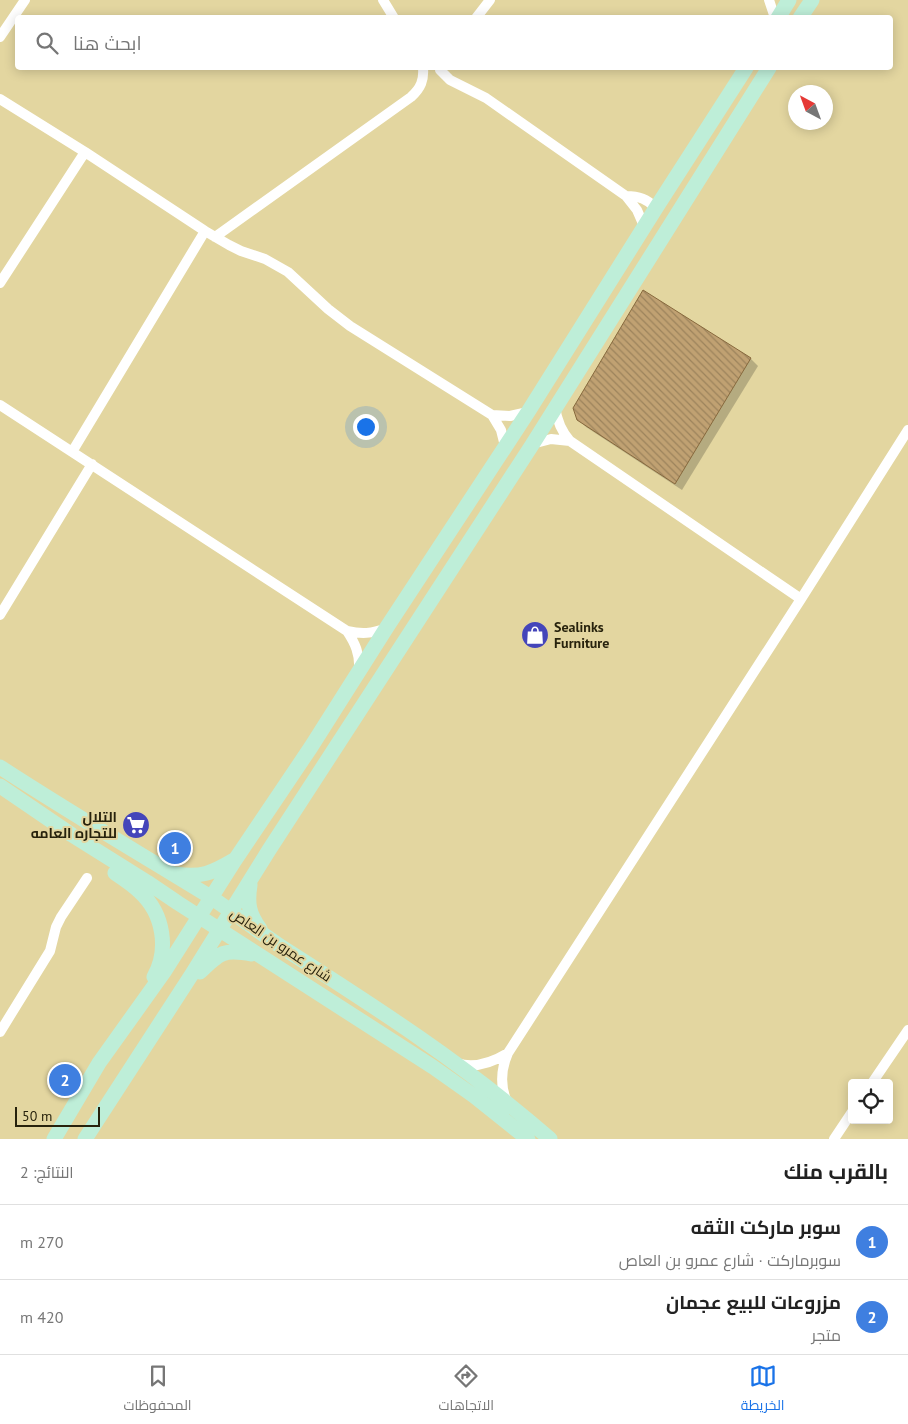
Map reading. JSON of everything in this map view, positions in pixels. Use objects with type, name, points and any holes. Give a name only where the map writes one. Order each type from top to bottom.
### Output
[{"type":"main road","points":[[779,15],[789,0]]},
{"type":"main road","points":[[802,15],[812,0]]},
{"type":"main road","points":[[54,1139],[99,1063],[164,972],[235,860],[311,747],[528,412],[644,226],[745,70]]},
{"type":"main road","points":[[85,1139],[251,882],[269,850],[532,444],[768,70]]},
{"type":"main road","points":[[692,190],[688,182],[689,173],[719,124],[722,113],[721,108]]},
{"type":"main road","points":[[638,274],[640,260],[657,229],[658,213],[656,208]]},
{"type":"main road","name":"شارع عمرو بن العاص","points":[[0,767],[211,898],[438,1049],[550,1139]]},
{"type":"main road","name":"شارع عمرو بن العاص","points":[[0,786],[78,839],[433,1067],[481,1101],[528,1139]]},
{"type":"main road","points":[[78,839],[99,862],[144,895],[153,908],[161,928],[162,950],[157,971],[120,1028],[115,1040]]},
{"type":"main road","points":[[169,873],[198,876],[219,869],[235,860]]},
{"type":"main road","points":[[251,882],[248,895],[250,910],[254,920],[266,936]]},
{"type":"main road","points":[[182,988],[222,953],[228,951],[257,954]]},
{"type":"street","points":[[0,36],[25,0]]},
{"type":"street","points":[[383,0],[392,15]]},
{"type":"street","points":[[478,15],[490,0]]},
{"type":"street","points":[[769,0],[776,15]]},
{"type":"street","points":[[215,237],[411,97],[423,82],[423,70]]},
{"type":"street","points":[[441,70],[450,80],[486,98],[626,196],[637,210],[644,226]]},
{"type":"street","points":[[0,99],[215,237],[240,251],[265,260],[282,269],[298,280],[350,326],[492,415],[501,430],[505,446]]},
{"type":"street","points":[[0,283],[84,152]]},
{"type":"street","points":[[626,196],[641,198],[656,208]]},
{"type":"street","points":[[72,452],[205,230]]},
{"type":"street","points":[[0,405],[347,630],[367,633],[387,628]]},
{"type":"street","points":[[555,407],[558,422],[565,436],[570,441],[801,599]]},
{"type":"street","points":[[492,415],[510,416],[528,412]]},
{"type":"street","points":[[508,1105],[502,1088],[502,1070],[508,1053],[908,430]]},
{"type":"street","points":[[532,444],[551,439],[570,441]]},
{"type":"street","points":[[0,616],[92,464]]},
{"type":"street","points":[[347,630],[357,650],[360,661],[359,672]]},
{"type":"street","points":[[0,1032],[50,951],[56,927],[61,917],[87,878]]},
{"type":"street","points":[[875,1079],[908,1030]]},
{"type":"street","points":[[454,1062],[464,1065],[476,1065],[487,1063],[508,1053]]},
{"type":"street","points":[[834,1139],[848,1118]]},
{"type":"building","points":[[643,290],[751,358],[675,484],[577,420],[573,408]]},
{"type":"place","name":"Sealinks Furniture","points":[[535,635]]},
{"type":"place","name":"التلال للتجاره العامه","points":[[136,825]]},
{"type":"place","name":"سوبر ماركت الثقه","points":[[175,848]]},
{"type":"place","name":"مزروعات للبيع عجمان","points":[[65,1080]]}]
